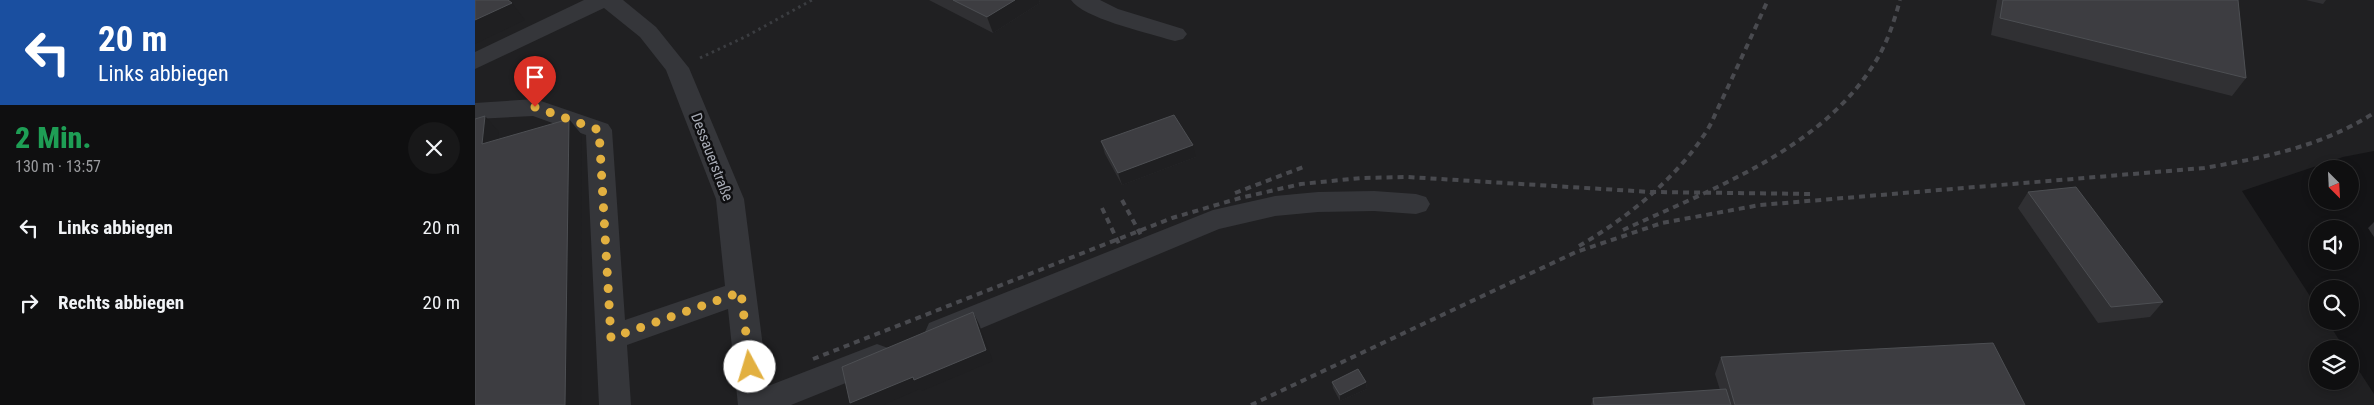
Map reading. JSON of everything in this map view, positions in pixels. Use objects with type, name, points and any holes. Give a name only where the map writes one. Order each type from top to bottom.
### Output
[{"type":"street","points":[[475,61],[602,0]]},
{"type":"street","name":"Dessauerstraße","points":[[609,0],[647,32],[677,68],[730,199],[755,405]]},
{"type":"street","points":[[1082,0],[1110,14],[1175,34]]},
{"type":"street","points":[[475,111],[535,107],[599,130],[615,405]]},
{"type":"street","points":[[755,405],[1213,220],[1275,206],[1318,202],[1374,201],[1416,204]]},
{"type":"street","points":[[611,338],[741,292]]},
{"type":"path","points":[[677,68],[745,37],[812,0]]},
{"type":"shaded area","points":[[475,0],[2374,0],[2374,151],[2334,160],[2309,160],[2309,168],[2242,191],[2309,295],[2309,330],[2333,330],[2339,340],[2309,340],[2309,390],[2359,390],[2359,371],[2374,394],[2374,405],[475,405]]},
{"type":"building","points":[[475,0],[508,0],[512,3],[475,20]]},
{"type":"building","points":[[953,0],[1015,0],[987,17]]},
{"type":"building","points":[[2003,0],[2238,0],[2246,78],[2000,18]]},
{"type":"building","points":[[1174,115],[1193,145],[1118,173],[1101,141]]},
{"type":"building","points":[[485,116],[482,144],[569,119],[565,405],[475,405],[475,119]]},
{"type":"building","points":[[2076,187],[2163,302],[2111,307],[2028,192]]},
{"type":"building","points":[[973,312],[986,350],[914,380],[913,377],[850,403],[842,367]]},
{"type":"building","points":[[1993,343],[2025,405],[1735,405],[1721,357]]},
{"type":"building","points":[[1358,369],[1366,382],[1340,395],[1332,382]]},
{"type":"building","points":[[1726,389],[1731,405],[1594,405],[1593,398]]},
{"type":"railway","points":[[1653,192],[1680,166],[1712,122],[1768,0]]},
{"type":"railway","points":[[1705,193],[1762,164],[1794,144],[1825,120],[1851,94],[1874,64],[1890,33],[1900,0]]},
{"type":"railway","points":[[1251,405],[1576,252],[1662,223],[1760,205],[2204,168],[2292,149],[2334,134],[2374,113]]},
{"type":"railway","points":[[1235,193],[1306,166]]},
{"type":"railway","points":[[1139,231],[1172,218],[1240,198],[1301,184],[1361,178],[1408,177],[1653,192]]},
{"type":"railway","points":[[1579,246],[1615,223],[1653,192]]},
{"type":"railway","points":[[1653,192],[1705,193]]},
{"type":"railway","points":[[1623,230],[1705,193]]},
{"type":"railway","points":[[1705,193],[1814,194]]},
{"type":"railway","points":[[1122,200],[1139,231]]},
{"type":"railway","points":[[1102,208],[1117,240]]},
{"type":"railway","points":[[1117,240],[1139,231]]},
{"type":"railway","points":[[1139,231],[1142,237]]},
{"type":"railway","points":[[813,359],[1117,240]]},
{"type":"railway","points":[[1117,240],[1120,246]]},
{"type":"route","points":[[535,107],[599,130],[611,338],[741,292],[750,367]]}]
